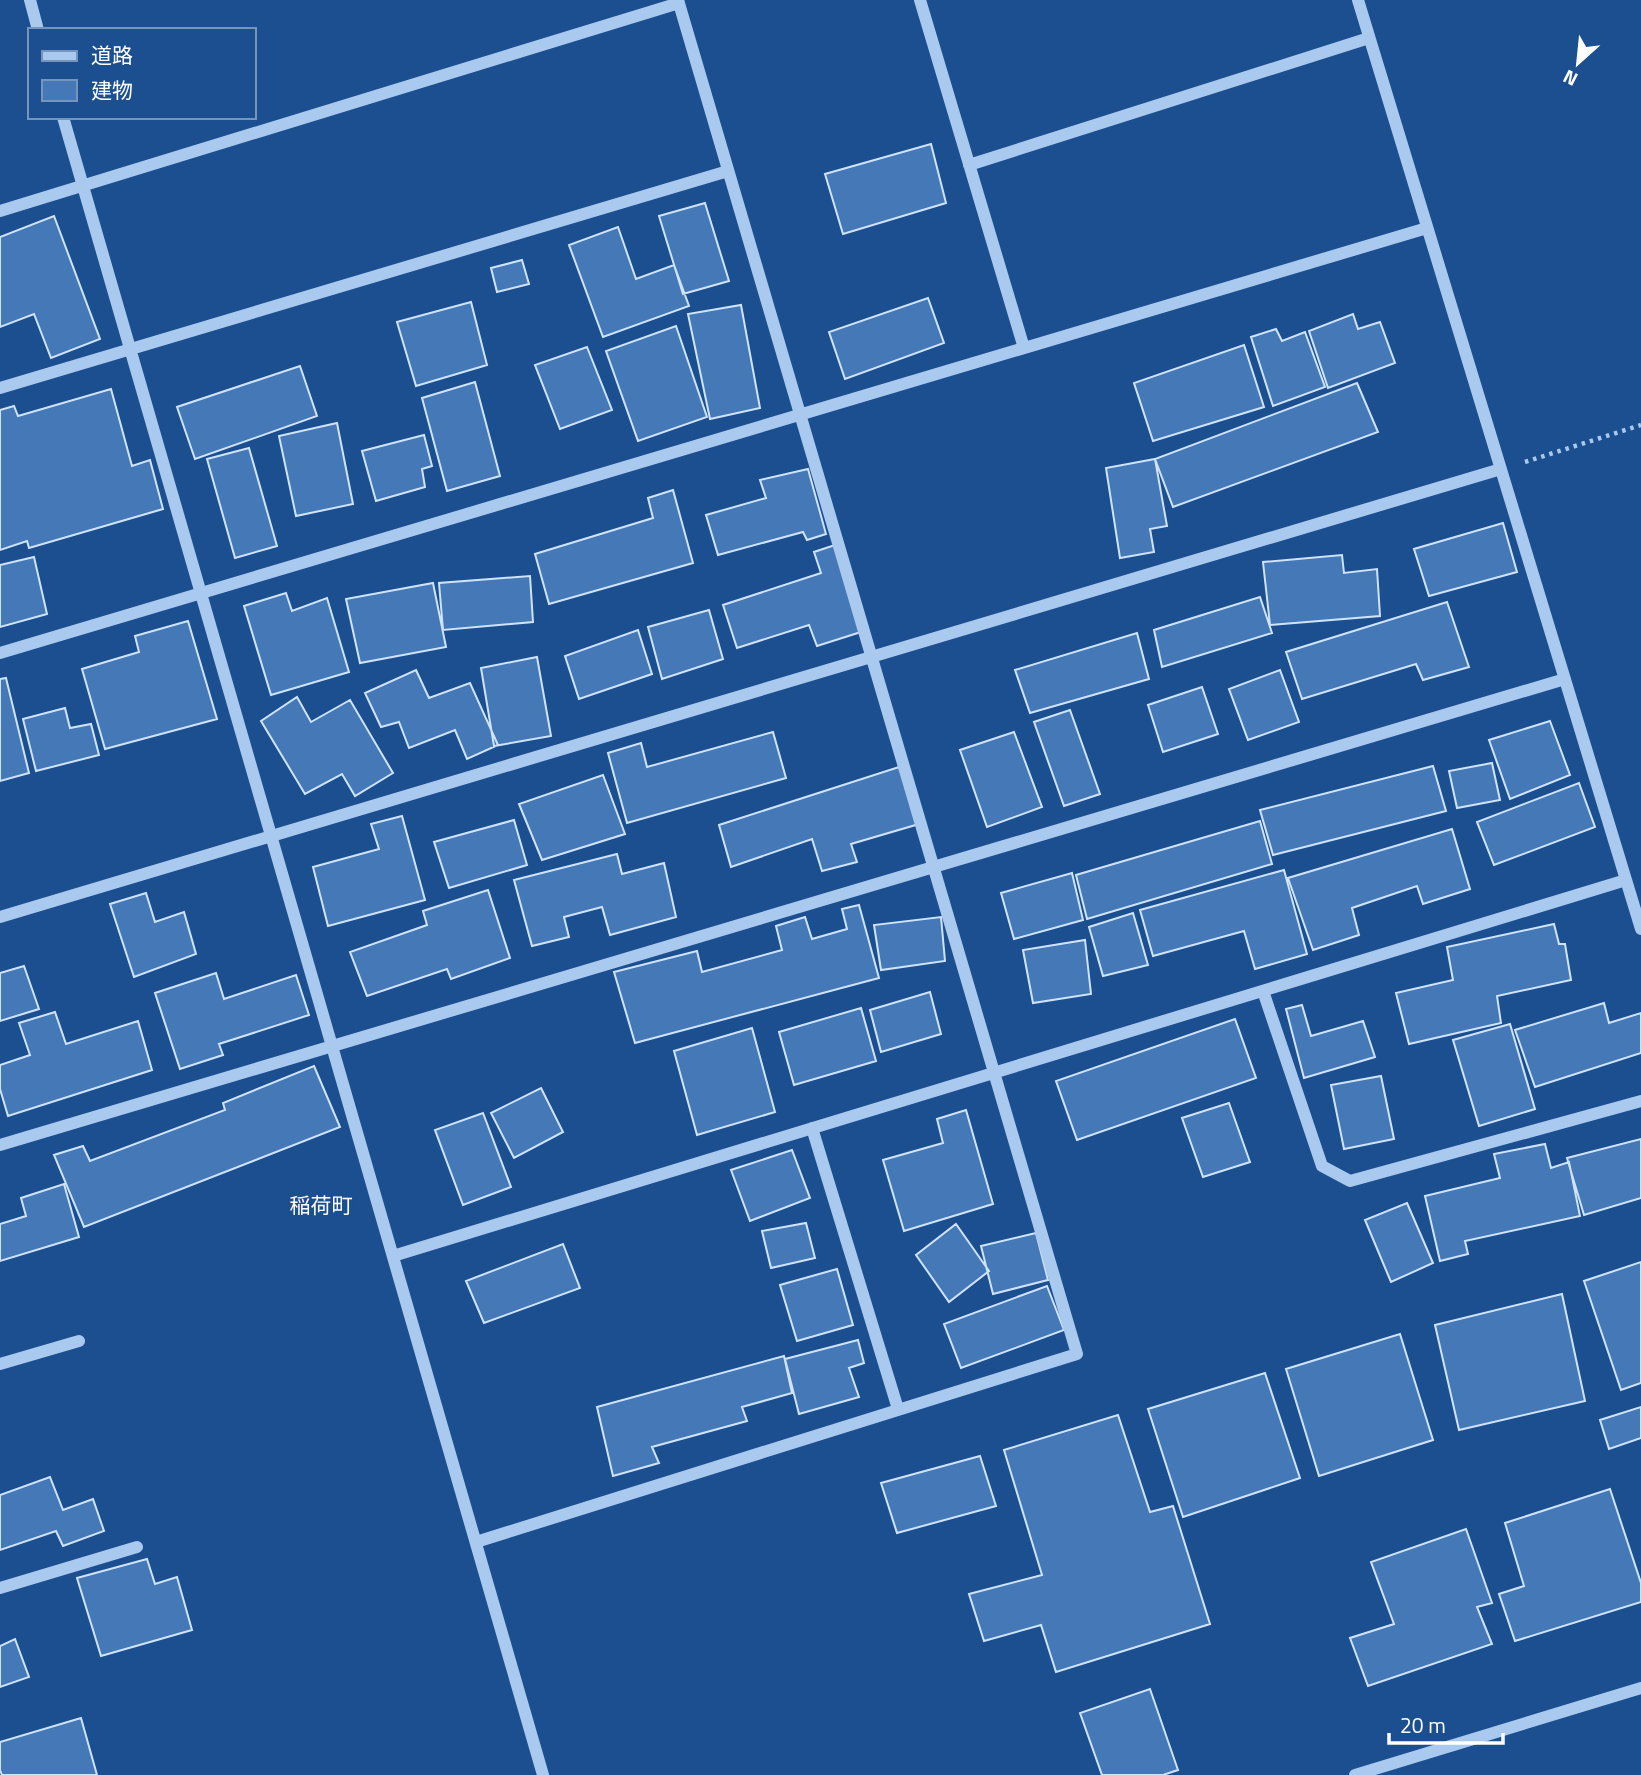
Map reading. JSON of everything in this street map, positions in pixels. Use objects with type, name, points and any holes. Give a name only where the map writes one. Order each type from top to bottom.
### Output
[{"type":"street","points":[[30,0],[37,28]]},
{"type":"street","points":[[920,0],[1024,348]]},
{"type":"street","points":[[1358,0],[1641,929]]},
{"type":"street","points":[[0,212],[678,2],[1077,1354],[476,1542]]},
{"type":"street","points":[[969,165],[1369,38]]},
{"type":"street","points":[[65,119],[543,1775]]},
{"type":"street","points":[[0,388],[728,171]]},
{"type":"street","points":[[0,653],[1427,228]]},
{"type":"street","points":[[0,917],[1501,469]]},
{"type":"street","points":[[0,1145],[1565,680]]},
{"type":"street","points":[[393,1256],[1626,880]]},
{"type":"street","points":[[1263,990],[1322,1166],[1350,1181],[1641,1101]]},
{"type":"street","points":[[811,1128],[898,1409]]},
{"type":"street","points":[[0,1364],[79,1341]]},
{"type":"street","points":[[0,1588],[137,1547]]},
{"type":"street","points":[[1355,1775],[1641,1688]]},
{"type":"path","points":[[1501,469],[1641,425]]},
{"type":"building","points":[[931,144],[946,203],[843,234],[825,174]]},
{"type":"building","points":[[705,203],[729,281],[683,294],[659,216]]},
{"type":"building","points":[[54,216],[100,339],[51,358],[34,314],[0,327],[0,237]]},
{"type":"building","points":[[618,227],[636,279],[674,265],[689,306],[603,337],[569,245]]},
{"type":"building","points":[[522,260],[529,284],[497,292],[491,268]]},
{"type":"building","points":[[928,298],[944,343],[845,379],[829,332]]},
{"type":"building","points":[[471,302],[487,365],[416,386],[397,322]]},
{"type":"building","points":[[741,305],[760,408],[710,419],[688,314]]},
{"type":"building","points":[[1353,314],[1358,329],[1380,322],[1395,363],[1328,388],[1309,331]]},
{"type":"building","points":[[676,326],[707,417],[638,441],[606,351]]},
{"type":"building","points":[[1276,329],[1282,341],[1305,332],[1325,387],[1273,406],[1251,337]]},
{"type":"building","points":[[1244,345],[1264,407],[1153,441],[1134,383]]},
{"type":"building","points":[[587,347],[612,410],[560,429],[535,365]]},
{"type":"building","points":[[300,366],[317,416],[195,459],[177,407]]},
{"type":"building","points":[[475,382],[500,476],[447,491],[422,398]]},
{"type":"building","points":[[1357,383],[1378,432],[1173,507],[1155,459]]},
{"type":"building","points":[[111,389],[132,466],[150,460],[163,509],[29,548],[27,541],[0,550],[0,410],[14,406],[18,416]]},
{"type":"building","points":[[337,423],[353,504],[296,516],[279,436]]},
{"type":"building","points":[[424,435],[432,466],[422,469],[425,487],[376,501],[362,451]]},
{"type":"building","points":[[249,448],[277,546],[235,558],[207,459]]},
{"type":"building","points":[[1155,459],[1167,526],[1150,529],[1154,552],[1120,558],[1106,468]]},
{"type":"building","points":[[808,469],[826,534],[807,540],[803,532],[718,555],[706,515],[766,498],[760,480]]},
{"type":"building","points":[[673,490],[693,563],[549,604],[535,554],[653,518],[648,498]]},
{"type":"building","points":[[1503,523],[1517,572],[1429,596],[1414,549]]},
{"type":"building","points":[[835,545],[864,631],[817,646],[809,625],[737,648],[723,605],[821,573],[814,552]]},
{"type":"building","points":[[1342,555],[1344,573],[1377,569],[1380,616],[1270,625],[1263,562]]},
{"type":"building","points":[[34,557],[47,614],[0,627],[0,565]]},
{"type":"building","points":[[530,576],[533,622],[443,630],[439,583]]},
{"type":"building","points":[[433,583],[446,647],[360,663],[346,599]]},
{"type":"building","points":[[286,593],[292,611],[327,598],[349,672],[271,695],[244,606]]},
{"type":"building","points":[[1260,597],[1272,633],[1162,667],[1154,630]]},
{"type":"building","points":[[1447,602],[1469,667],[1423,680],[1416,664],[1302,699],[1286,652]]},
{"type":"building","points":[[709,610],[723,659],[662,679],[648,627]]},
{"type":"building","points":[[188,621],[217,719],[105,749],[82,669],[139,652],[135,636]]},
{"type":"building","points":[[638,630],[652,674],[579,699],[565,656]]},
{"type":"building","points":[[1137,633],[1149,679],[1030,713],[1015,670]]},
{"type":"building","points":[[537,657],[551,736],[494,746],[481,668]]},
{"type":"building","points":[[416,670],[429,698],[470,683],[498,745],[467,759],[455,730],[409,748],[399,722],[381,727],[365,693]]},
{"type":"building","points":[[1280,670],[1299,722],[1248,740],[1229,689]]},
{"type":"building","points":[[6,678],[29,773],[0,781],[0,679]]},
{"type":"building","points":[[1202,687],[1218,734],[1163,752],[1148,705]]},
{"type":"building","points":[[297,697],[311,722],[350,700],[393,773],[355,796],[342,774],[305,794],[261,721]]},
{"type":"building","points":[[65,708],[70,728],[91,724],[99,755],[36,771],[23,719]]},
{"type":"building","points":[[1070,710],[1100,794],[1064,806],[1034,722]]},
{"type":"building","points":[[1550,721],[1570,775],[1510,799],[1489,740]]},
{"type":"building","points":[[773,732],[786,778],[627,823],[608,753],[641,743],[647,767]]},
{"type":"building","points":[[1014,732],[1042,807],[987,827],[960,750]]},
{"type":"building","points":[[1492,763],[1500,800],[1457,808],[1449,771]]},
{"type":"building","points":[[1433,766],[1446,811],[1273,855],[1260,810]]},
{"type":"building","points":[[899,767],[919,824],[851,844],[857,862],[822,871],[812,839],[731,867],[719,825]]},
{"type":"building","points":[[603,775],[625,834],[542,860],[519,804]]},
{"type":"building","points":[[1579,783],[1595,827],[1494,865],[1477,822]]},
{"type":"building","points":[[402,816],[425,900],[328,926],[313,867],[379,849],[371,824]]},
{"type":"building","points":[[514,820],[527,865],[449,888],[434,842]]},
{"type":"building","points":[[1260,821],[1272,864],[1087,919],[1076,875]]},
{"type":"building","points":[[1452,829],[1470,889],[1423,904],[1417,886],[1352,908],[1359,935],[1313,950],[1288,878]]},
{"type":"building","points":[[617,854],[622,874],[664,863],[676,917],[610,935],[602,907],[564,917],[569,937],[532,946],[514,880]]},
{"type":"building","points":[[1284,870],[1307,954],[1255,969],[1244,931],[1153,956],[1140,910]]},
{"type":"building","points":[[1072,873],[1083,920],[1014,939],[1001,893]]},
{"type":"building","points":[[488,890],[510,958],[451,979],[447,969],[367,996],[350,952],[427,925],[423,911]]},
{"type":"building","points":[[146,893],[155,922],[184,912],[196,954],[134,977],[110,904]]},
{"type":"building","points":[[859,905],[879,978],[635,1043],[614,972],[697,951],[702,972],[782,950],[776,926],[805,917],[812,939],[847,929],[842,909]]},
{"type":"building","points":[[1133,913],[1148,965],[1103,976],[1089,927]]},
{"type":"building","points":[[941,917],[945,961],[881,970],[874,925]]},
{"type":"building","points":[[1554,924],[1559,944],[1565,944],[1571,980],[1497,996],[1501,1023],[1409,1044],[1396,993],[1453,980],[1447,947]]},
{"type":"building","points":[[1085,940],[1091,994],[1033,1003],[1023,950]]},
{"type":"building","points":[[24,966],[39,1009],[0,1021],[0,973]]},
{"type":"building","points":[[216,973],[224,999],[296,975],[309,1015],[219,1044],[223,1055],[180,1069],[155,993]]},
{"type":"building","points":[[930,992],[941,1034],[881,1052],[870,1010]]},
{"type":"building","points":[[1604,1003],[1609,1023],[1641,1013],[1641,1053],[1535,1087],[1515,1030]]},
{"type":"building","points":[[1302,1005],[1311,1036],[1363,1021],[1375,1057],[1304,1078],[1286,1009]]},
{"type":"building","points":[[861,1008],[876,1061],[794,1085],[779,1032]]},
{"type":"building","points":[[55,1012],[66,1044],[138,1021],[152,1070],[8,1116],[0,1089],[0,1065],[30,1055],[19,1023]]},
{"type":"building","points":[[1235,1019],[1256,1078],[1077,1140],[1056,1081]]},
{"type":"building","points":[[1510,1024],[1535,1109],[1479,1126],[1453,1040]]},
{"type":"building","points":[[752,1028],[775,1112],[697,1135],[674,1051]]},
{"type":"building","points":[[314,1066],[340,1127],[84,1227],[54,1155],[83,1146],[90,1161],[225,1110],[223,1103]]},
{"type":"building","points":[[1381,1076],[1394,1139],[1344,1149],[1331,1085]]},
{"type":"building","points":[[541,1088],[563,1132],[514,1158],[491,1113]]},
{"type":"building","points":[[1229,1103],[1250,1162],[1203,1177],[1182,1118]]},
{"type":"building","points":[[966,1110],[993,1204],[904,1231],[883,1160],[943,1143],[937,1119]]},
{"type":"building","points":[[483,1113],[511,1187],[463,1205],[435,1130]]},
{"type":"building","points":[[1641,1139],[1641,1198],[1584,1215],[1567,1158]]},
{"type":"building","points":[[1545,1144],[1551,1168],[1569,1162],[1580,1216],[1465,1241],[1468,1254],[1440,1261],[1425,1196],[1500,1178],[1494,1154]]},
{"type":"building","points":[[792,1150],[810,1198],[750,1221],[731,1170]]},
{"type":"building","points":[[64,1184],[79,1237],[0,1261],[0,1224],[26,1216],[21,1198]]},
{"type":"building","points":[[1407,1203],[1433,1263],[1391,1282],[1365,1220]]},
{"type":"building","points":[[806,1223],[815,1258],[771,1268],[762,1231]]},
{"type":"building","points":[[956,1224],[989,1271],[949,1302],[916,1255]]},
{"type":"building","points":[[1036,1233],[1048,1280],[993,1294],[981,1246]]},
{"type":"building","points":[[563,1244],[580,1288],[484,1323],[466,1281]]},
{"type":"building","points":[[1641,1262],[1641,1383],[1621,1390],[1584,1281]]},
{"type":"building","points":[[837,1269],[853,1325],[797,1341],[780,1285]]},
{"type":"building","points":[[1047,1286],[1064,1330],[961,1368],[944,1324]]},
{"type":"building","points":[[1562,1294],[1585,1401],[1459,1430],[1435,1325]]},
{"type":"building","points":[[1400,1334],[1433,1440],[1319,1476],[1286,1369]]},
{"type":"building","points":[[858,1340],[864,1363],[849,1368],[859,1397],[799,1414],[785,1359]]},
{"type":"building","points":[[784,1356],[792,1393],[742,1407],[747,1421],[652,1447],[659,1463],[613,1476],[597,1407]]},
{"type":"building","points":[[1265,1373],[1300,1478],[1183,1517],[1148,1409]]},
{"type":"building","points":[[1641,1407],[1641,1438],[1609,1449],[1600,1420]]},
{"type":"building","points":[[1118,1415],[1150,1512],[1173,1506],[1210,1624],[1056,1672],[1041,1625],[984,1641],[969,1594],[1042,1575],[1004,1450]]},
{"type":"building","points":[[980,1456],[996,1506],[897,1533],[881,1483]]},
{"type":"building","points":[[50,1477],[63,1510],[93,1499],[104,1531],[63,1546],[56,1531],[0,1550],[0,1495]]},
{"type":"building","points":[[1610,1489],[1641,1583],[1641,1602],[1515,1641],[1499,1594],[1524,1586],[1505,1523]]},
{"type":"building","points":[[1466,1529],[1492,1603],[1477,1607],[1492,1644],[1368,1686],[1350,1638],[1394,1624],[1371,1562]]},
{"type":"building","points":[[147,1559],[155,1584],[177,1577],[192,1630],[101,1656],[77,1578]]},
{"type":"building","points":[[15,1639],[29,1677],[0,1687],[0,1646]]},
{"type":"building","points":[[1150,1689],[1178,1770],[1163,1775],[1102,1775],[1080,1713]]},
{"type":"building","points":[[81,1718],[97,1775],[2,1775],[0,1742]]},
{"type":"district","name":"稲荷町","points":[[321,1206]]}]
